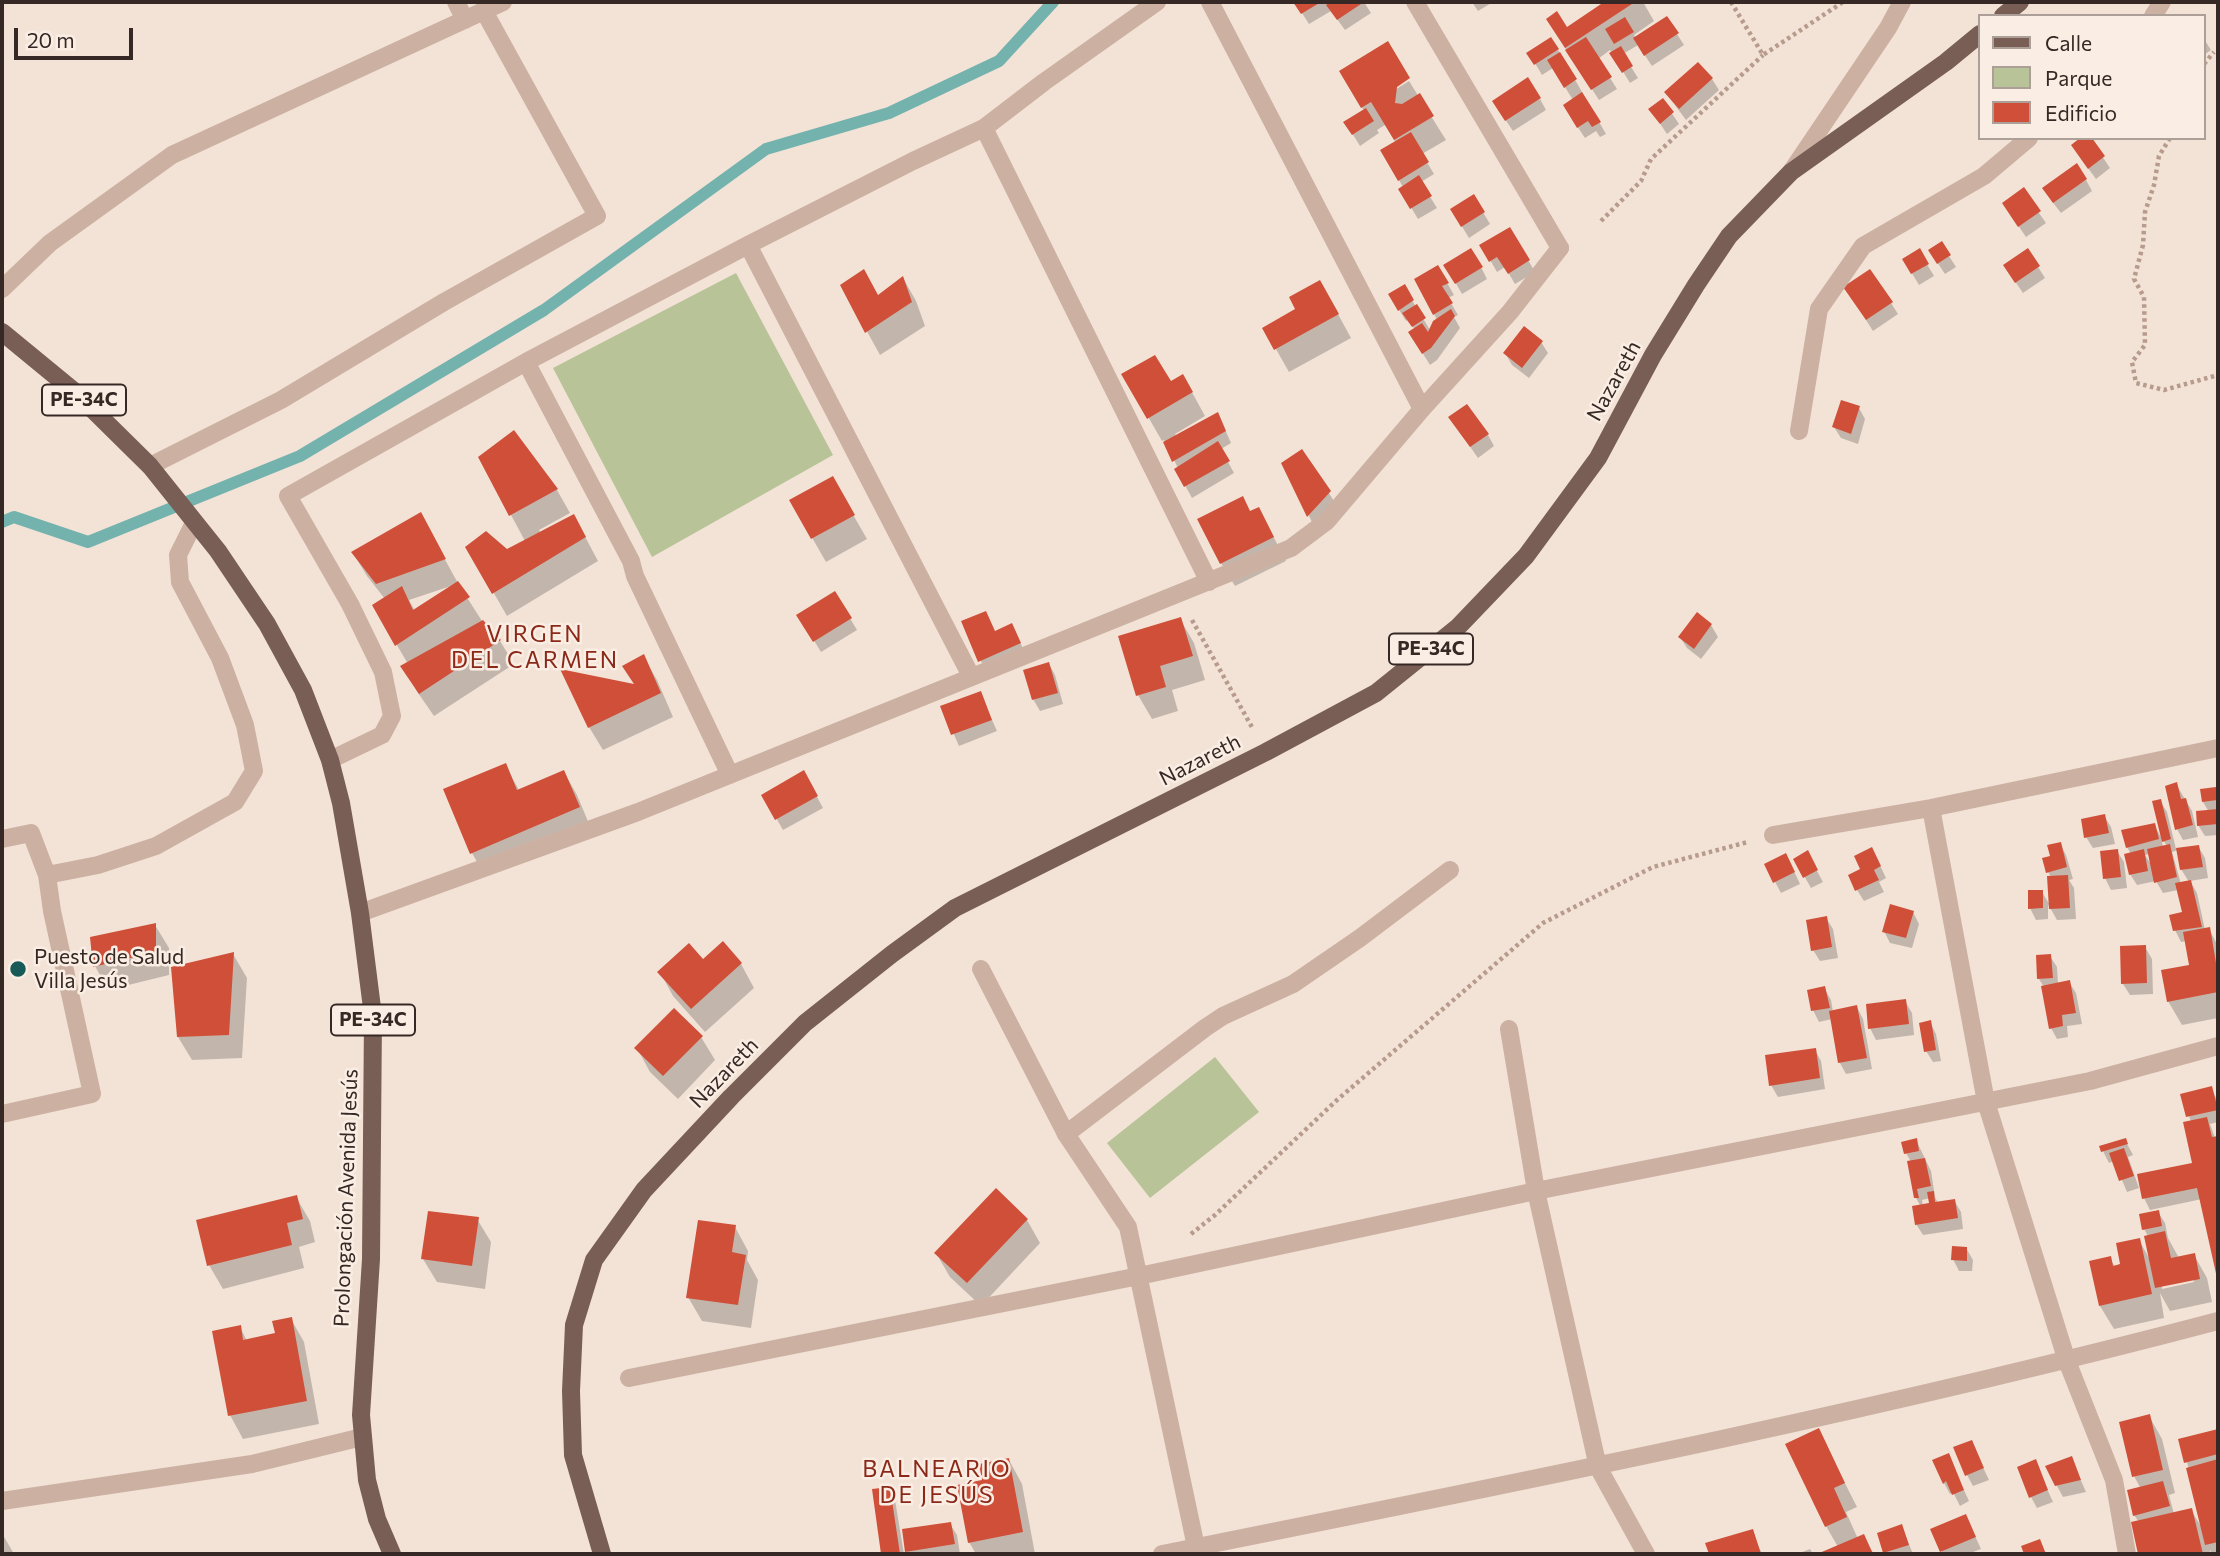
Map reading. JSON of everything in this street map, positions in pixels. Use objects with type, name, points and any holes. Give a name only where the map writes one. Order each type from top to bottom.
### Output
[{"type":"main road","points":[[2005,14],[2020,2]]},
{"type":"main road","name":"Nazareth","points":[[602,1554],[573,1455],[571,1391],[575,1325],[594,1260],[644,1190],[805,1023],[955,908],[1266,752],[1376,693],[1458,627],[1526,556],[1598,458],[1653,355],[1729,236],[1791,172],[1946,62],[1979,35]]},
{"type":"main road","name":"Prolongación Avenida Jesús","points":[[2,332],[75,392],[154,470],[218,551],[267,624],[303,690],[330,760],[341,803],[360,913],[373,1016],[371,1259],[364,1343],[362,1437],[367,1480],[392,1554]]},
{"type":"street","points":[[456,2],[465,20]]},
{"type":"street","points":[[2,289],[51,243],[172,155],[503,2]]},
{"type":"street","points":[[330,760],[382,735],[393,716],[383,673],[350,604],[288,496],[526,362],[748,244],[984,128],[1157,2]]},
{"type":"street","points":[[1210,2],[1422,409]]},
{"type":"street","points":[[360,913],[639,811],[1209,583],[1291,548],[1327,521],[1422,409],[1510,312],[1560,248],[1415,2]]},
{"type":"street","points":[[1791,172],[1888,28],[1902,2]]},
{"type":"street","points":[[154,470],[281,400],[444,302],[597,216],[484,10]]},
{"type":"street","points":[[984,128],[1209,583]]},
{"type":"street","points":[[1799,431],[1819,309],[1863,246],[1984,176],[2027,140]]},
{"type":"street","points":[[748,244],[971,676]]},
{"type":"street","points":[[526,362],[631,561],[635,576],[730,775]]},
{"type":"street","points":[[47,876],[98,865],[156,846],[235,802],[254,771],[245,725],[220,658],[180,582],[178,555],[194,523]]},
{"type":"street","points":[[1773,835],[1931,808],[2218,748]]},
{"type":"street","points":[[1931,808],[1986,1102],[2067,1361],[2114,1480],[2127,1554]]},
{"type":"street","points":[[2,839],[32,833],[47,876],[52,911],[92,1094],[2,1114]]},
{"type":"street","points":[[1066,1134],[1205,1028],[1223,1016],[1293,984],[1360,939],[1450,870]]},
{"type":"street","points":[[981,969],[1066,1134],[1128,1227],[1199,1551]]},
{"type":"street","points":[[1509,1029],[1536,1191],[1598,1467],[1646,1554]]},
{"type":"street","points":[[629,1378],[1139,1276],[1536,1191],[2090,1081],[2218,1046]]},
{"type":"street","points":[[1162,1554],[1199,1551],[1598,1467],[2067,1361],[2218,1321]]},
{"type":"street","points":[[2,1501],[251,1464],[362,1437]]},
{"type":"path","points":[[1731,2],[1763,55]]},
{"type":"path","points":[[1601,221],[1641,181],[1651,159],[1763,55],[1843,2]]},
{"type":"path","points":[[2206,62],[2214,52]]},
{"type":"path","points":[[2169,140],[2159,156],[2134,279],[2144,297],[2145,345],[2132,362],[2136,383],[2164,390],[2218,375]]},
{"type":"path","points":[[1178,595],[1266,752]]},
{"type":"path","points":[[1183,1241],[1215,1215],[1337,1100],[1543,923],[1653,867],[1773,835]]},
{"type":"green space","points":[[736,273],[833,455],[652,557],[553,368]]},
{"type":"green space","points":[[1215,1057],[1259,1112],[1150,1198],[1107,1143]]},
{"type":"building","points":[[1293,2],[1321,2],[1301,14]]},
{"type":"building","points":[[1330,2],[1364,2],[1337,20],[1326,5]]},
{"type":"building","points":[[1604,2],[1635,2],[1565,48],[1546,19],[1557,11],[1567,27]]},
{"type":"building","points":[[1667,16],[1679,33],[1644,56],[1633,38]]},
{"type":"building","points":[[1625,17],[1634,32],[1614,44],[1605,29]]},
{"type":"building","points":[[1551,37],[1559,49],[1534,65],[1526,53]]},
{"type":"building","points":[[1586,37],[1612,77],[1591,90],[1565,50]]},
{"type":"building","points":[[1388,41],[1410,78],[1397,87],[1395,103],[1402,104],[1420,93],[1434,116],[1394,140],[1371,102],[1361,108],[1339,71]]},
{"type":"building","points":[[1621,46],[1633,66],[1622,73],[1609,53]]},
{"type":"building","points":[[1560,52],[1577,79],[1564,88],[1547,60]]},
{"type":"building","points":[[1698,62],[1713,78],[1679,109],[1664,92]]},
{"type":"building","points":[[1528,77],[1541,98],[1505,121],[1492,101]]},
{"type":"building","points":[[1582,92],[1601,122],[1592,127],[1588,121],[1577,128],[1563,105]]},
{"type":"building","points":[[1663,98],[1674,112],[1660,124],[1648,109]]},
{"type":"building","points":[[1366,108],[1374,121],[1352,135],[1343,122]]},
{"type":"building","points":[[1411,132],[1429,162],[1398,181],[1380,150]]},
{"type":"building","points":[[2077,140],[2093,140],[2105,156],[2088,169],[2071,145]]},
{"type":"building","points":[[2077,163],[2087,179],[2053,203],[2042,188]]},
{"type":"building","points":[[1419,175],[1432,196],[1410,209],[1398,189]]},
{"type":"building","points":[[2024,187],[2041,211],[2018,227],[2002,203]]},
{"type":"building","points":[[1474,194],[1485,212],[1461,227],[1450,209]]},
{"type":"building","points":[[1510,227],[1530,260],[1508,274],[1497,257],[1489,262],[1479,245]]},
{"type":"building","points":[[1942,241],[1951,255],[1937,264],[1928,250]]},
{"type":"building","points":[[1471,248],[1483,267],[1455,284],[1443,265]]},
{"type":"building","points":[[1920,248],[1929,264],[1911,274],[1902,259]]},
{"type":"building","points":[[2028,248],[2040,266],[2015,283],[2003,265]]},
{"type":"building","points":[[1438,265],[1449,283],[1442,286],[1453,303],[1433,315],[1414,279]]},
{"type":"building","points":[[864,269],[878,295],[903,276],[912,302],[865,333],[840,285]]},
{"type":"building","points":[[1870,269],[1893,302],[1866,320],[1843,287]]},
{"type":"building","points":[[1320,280],[1339,314],[1274,350],[1262,328],[1295,309],[1289,297]]},
{"type":"building","points":[[1405,284],[1414,300],[1398,311],[1388,294]]},
{"type":"building","points":[[1417,304],[1426,318],[1412,327],[1402,313]]},
{"type":"building","points":[[1451,309],[1455,316],[1431,348],[1422,354],[1408,332],[1422,323],[1428,332],[1433,321]]},
{"type":"building","points":[[1524,326],[1543,341],[1522,368],[1503,353]]},
{"type":"building","points":[[1155,355],[1171,381],[1183,374],[1193,392],[1147,419],[1121,374]]},
{"type":"building","points":[[1841,400],[1860,406],[1851,434],[1832,427]]},
{"type":"building","points":[[1467,404],[1489,434],[1470,447],[1448,417]]},
{"type":"building","points":[[1218,412],[1226,431],[1172,462],[1163,442]]},
{"type":"building","points":[[514,430],[558,489],[509,516],[478,457]]},
{"type":"building","points":[[1218,441],[1230,461],[1184,487],[1174,469]]},
{"type":"building","points":[[1302,449],[1331,491],[1307,517],[1281,463]]},
{"type":"building","points":[[833,476],[855,515],[811,539],[789,500]]},
{"type":"building","points":[[1243,496],[1250,511],[1259,507],[1274,537],[1220,564],[1197,519]]},
{"type":"building","points":[[421,512],[446,559],[376,584],[351,552]]},
{"type":"building","points":[[574,514],[586,537],[492,594],[465,547],[486,531],[507,549]]},
{"type":"building","points":[[458,581],[470,597],[395,646],[372,605],[402,586],[413,610]]},
{"type":"building","points":[[835,591],[852,618],[813,642],[796,615]]},
{"type":"building","points":[[986,611],[995,631],[1012,623],[1021,643],[978,662],[961,621]]},
{"type":"building","points":[[1697,612],[1712,624],[1694,649],[1678,637]]},
{"type":"building","points":[[1181,617],[1193,656],[1160,666],[1166,687],[1136,696],[1118,636]]},
{"type":"building","points":[[483,620],[501,640],[419,694],[400,666]]},
{"type":"building","points":[[644,654],[661,693],[588,728],[560,669],[634,684],[622,666]]},
{"type":"building","points":[[1049,662],[1058,693],[1032,700],[1023,670]]},
{"type":"building","points":[[981,691],[992,720],[951,735],[940,706]]},
{"type":"building","points":[[506,763],[517,790],[564,770],[580,807],[470,854],[443,789]]},
{"type":"building","points":[[804,770],[818,796],[775,820],[761,795]]},
{"type":"building","points":[[2177,782],[2181,799],[2186,798],[2193,825],[2175,830],[2165,786]]},
{"type":"building","points":[[2216,787],[2217,800],[2202,802],[2200,789]]},
{"type":"building","points":[[2161,799],[2171,839],[2162,842],[2152,801]]},
{"type":"building","points":[[2218,809],[2218,824],[2197,826],[2196,811]]},
{"type":"building","points":[[2105,814],[2109,833],[2084,838],[2081,819]]},
{"type":"building","points":[[2155,823],[2159,839],[2126,848],[2121,830]]},
{"type":"building","points":[[2061,842],[2067,867],[2046,873],[2042,858],[2050,856],[2047,845]]},
{"type":"building","points":[[2170,844],[2177,877],[2154,883],[2147,849]]},
{"type":"building","points":[[2199,845],[2203,867],[2180,870],[2176,848]]},
{"type":"building","points":[[1872,847],[1881,866],[1874,870],[1879,880],[1855,891],[1848,875],[1860,869],[1854,856]]},
{"type":"building","points":[[2118,849],[2121,877],[2103,879],[2100,851]]},
{"type":"building","points":[[2144,849],[2148,871],[2129,875],[2124,854]]},
{"type":"building","points":[[1808,850],[1818,870],[1803,878],[1793,859]]},
{"type":"building","points":[[1786,853],[1795,872],[1773,883],[1764,864]]},
{"type":"building","points":[[2068,875],[2070,908],[2049,909],[2047,876]]},
{"type":"building","points":[[2191,880],[2202,927],[2173,931],[2169,915],[2182,912],[2175,883]]},
{"type":"building","points":[[2028,890],[2043,890],[2043,908],[2028,909]]},
{"type":"building","points":[[1890,904],[1914,911],[1906,938],[1882,932]]},
{"type":"building","points":[[1827,916],[1832,947],[1811,951],[1806,920]]},
{"type":"building","points":[[156,923],[156,952],[93,967],[90,937]]},
{"type":"building","points":[[2210,927],[2218,992],[2167,1002],[2161,970],[2189,965],[2183,932]]},
{"type":"building","points":[[723,941],[742,963],[691,1009],[657,972],[689,943],[703,959]]},
{"type":"building","points":[[2146,945],[2147,983],[2121,984],[2120,946]]},
{"type":"building","points":[[234,952],[229,1035],[177,1037],[171,967]]},
{"type":"building","points":[[2051,954],[2053,978],[2037,979],[2036,955]]},
{"type":"building","points":[[2070,980],[2076,1013],[2062,1015],[2063,1026],[2049,1029],[2041,986]]},
{"type":"building","points":[[1825,986],[1830,1008],[1811,1011],[1807,990]]},
{"type":"building","points":[[1906,999],[1909,1024],[1868,1029],[1866,1004]]},
{"type":"building","points":[[1857,1005],[1867,1058],[1838,1063],[1829,1011]]},
{"type":"building","points":[[674,1008],[703,1036],[663,1076],[634,1048]]},
{"type":"building","points":[[1931,1020],[1936,1050],[1924,1052],[1919,1023]]},
{"type":"building","points":[[1816,1048],[1820,1078],[1769,1086],[1765,1055]]},
{"type":"building","points":[[2212,1086],[2218,1110],[2186,1117],[2180,1094]]},
{"type":"building","points":[[2207,1117],[2212,1137],[2218,1136],[2217,1278],[2197,1188],[2142,1199],[2137,1174],[2192,1163],[2183,1122]]},
{"type":"building","points":[[1917,1138],[1919,1151],[1904,1154],[1901,1142]]},
{"type":"building","points":[[2126,1138],[2128,1144],[2101,1152],[2099,1146]]},
{"type":"building","points":[[2124,1148],[2134,1176],[2119,1181],[2109,1153]]},
{"type":"building","points":[[1925,1158],[1931,1186],[1917,1189],[1919,1198],[1914,1198],[1907,1161]]},
{"type":"building","points":[[996,1188],[1028,1219],[967,1283],[934,1253]]},
{"type":"building","points":[[1934,1191],[1935,1202],[1955,1199],[1958,1218],[1915,1225],[1912,1206],[1929,1203],[1927,1192]]},
{"type":"building","points":[[297,1195],[303,1219],[287,1223],[292,1245],[207,1266],[196,1220]]},
{"type":"building","points":[[2159,1210],[2162,1226],[2142,1230],[2139,1214]]},
{"type":"building","points":[[428,1211],[479,1217],[472,1266],[421,1259]]},
{"type":"building","points":[[698,1220],[736,1225],[732,1252],[746,1255],[738,1305],[686,1298]]},
{"type":"building","points":[[2165,1231],[2171,1258],[2195,1253],[2200,1279],[2155,1288],[2144,1236]]},
{"type":"building","points":[[2140,1238],[2152,1294],[2099,1306],[2089,1261],[2111,1256],[2113,1266],[2120,1264],[2116,1243]]},
{"type":"building","points":[[1952,1246],[1967,1247],[1967,1261],[1951,1260]]},
{"type":"building","points":[[292,1317],[307,1401],[228,1416],[212,1331],[241,1325],[243,1340],[275,1333],[272,1321]]},
{"type":"building","points":[[2150,1414],[2163,1470],[2132,1477],[2119,1422]]},
{"type":"building","points":[[1819,1428],[1845,1483],[1834,1488],[1847,1517],[1825,1527],[1785,1444]]},
{"type":"building","points":[[2218,1429],[2218,1454],[2184,1463],[2178,1439]]},
{"type":"building","points":[[1972,1440],[1984,1468],[1965,1476],[1953,1447]]},
{"type":"building","points":[[1949,1453],[1964,1490],[1952,1495],[1946,1481],[1943,1484],[1932,1460]]},
{"type":"building","points":[[2072,1456],[2081,1480],[2055,1486],[2045,1466]]},
{"type":"building","points":[[1009,1458],[1023,1532],[968,1543],[957,1485],[982,1480],[979,1464]]},
{"type":"building","points":[[2036,1459],[2048,1490],[2029,1498],[2017,1467]]},
{"type":"building","points":[[2218,1459],[2218,1542],[2205,1545],[2186,1468]]},
{"type":"building","points":[[2163,1481],[2170,1506],[2133,1516],[2127,1490]]},
{"type":"building","points":[[890,1487],[900,1554],[881,1554],[872,1489]]},
{"type":"building","points":[[2192,1508],[2203,1554],[2138,1554],[2131,1522]]},
{"type":"building","points":[[1966,1514],[1976,1537],[1940,1552],[1930,1529]]},
{"type":"building","points":[[951,1522],[955,1544],[905,1552],[902,1529]]},
{"type":"building","points":[[1902,1524],[1909,1545],[1883,1553],[1877,1533]]},
{"type":"building","points":[[1753,1529],[1761,1554],[1709,1554],[1705,1543]]},
{"type":"building","points":[[1864,1534],[1873,1554],[1817,1554]]},
{"type":"building","points":[[2040,1539],[2046,1554],[2024,1554],[2021,1546]]},
{"type":"waterway","points":[[2,522],[14,517],[88,542],[300,456],[544,310],[766,149],[889,113],[999,61],[1053,2]]},
{"type":"place","name":"Puesto de Salud Villa Jesús","points":[[18,969]]},
{"type":"district","name":"VIRGEN DEL CARMEN","points":[[535,647]]},
{"type":"district","name":"BALNEARIO DE JESÚS","points":[[937,1482]]}]
